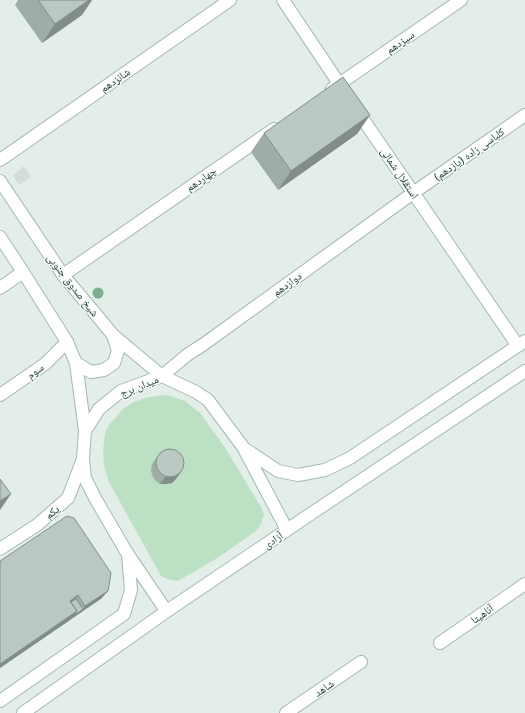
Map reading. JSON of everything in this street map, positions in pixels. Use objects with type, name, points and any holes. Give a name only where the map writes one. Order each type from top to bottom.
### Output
[{"type":"main road","name":"شانزدهم","points":[[0,160],[230,0]]},
{"type":"main road","name":"استقلال شمالی","points":[[283,0],[413,193],[522,343]]},
{"type":"main road","name":"سیزدهم","points":[[339,83],[461,0]]},
{"type":"main road","points":[[320,97],[339,83]]},
{"type":"main road","name":"کلباسی زاده (یازدهم)","points":[[413,193],[525,114]]},
{"type":"main road","name":"چهاردهم","points":[[63,275],[282,124]]},
{"type":"main road","name":"شیخ صدوق جنوبی","points":[[0,181],[63,275],[113,336],[162,376]]},
{"type":"main road","name":"دوازدهم","points":[[162,376],[187,355],[413,193]]},
{"type":"main road","points":[[0,237],[67,342],[76,363],[85,431]]},
{"type":"main road","points":[[0,288],[23,272]]},
{"type":"main road","points":[[76,363],[91,372],[104,370],[114,363],[118,351],[113,336]]},
{"type":"main road","name":"سوم","points":[[0,395],[45,364],[67,342]]},
{"type":"main road","points":[[243,447],[278,471],[298,475],[325,470],[350,458],[522,343]]},
{"type":"main road","name":"آزادی","points":[[24,713],[167,611],[525,371]]},
{"type":"main road","name":"میدان برج","points":[[167,611],[128,553],[95,498],[85,478],[83,459],[85,431],[99,409],[120,391],[162,376],[196,392],[208,400],[243,447],[288,530]]},
{"type":"main road","name":"یکم","points":[[0,549],[37,524],[68,498],[83,459]]},
{"type":"main road","points":[[0,701],[124,614],[131,590],[128,553]]},
{"type":"main road","name":"آناهیتا","points":[[440,643],[525,584]]},
{"type":"main road","name":"شاهد","points":[[286,713],[361,662]]},
{"type":"shaded area","points":[[24,166],[31,177],[19,185],[13,175]]},
{"type":"green space","points":[[167,395],[185,401],[200,413],[224,446],[262,509],[264,515],[260,526],[256,531],[219,557],[178,581],[161,576],[109,482],[104,466],[103,451],[105,433],[109,425],[124,408],[145,398]]},
{"type":"building","points":[[38,0],[89,0],[55,24]]},
{"type":"building","points":[[343,77],[370,115],[291,171],[264,133]]},
{"type":"building","points":[[170,449],[180,453],[184,463],[180,473],[170,477],[160,473],[156,463],[160,453]]},
{"type":"building","points":[[0,479],[11,494],[0,501]]},
{"type":"building","points":[[67,516],[74,518],[111,573],[108,591],[85,606],[78,595],[70,601],[77,611],[0,664],[0,561]]},
{"type":"building","points":[[76,599],[83,609],[75,615],[77,611],[71,602]]}]
